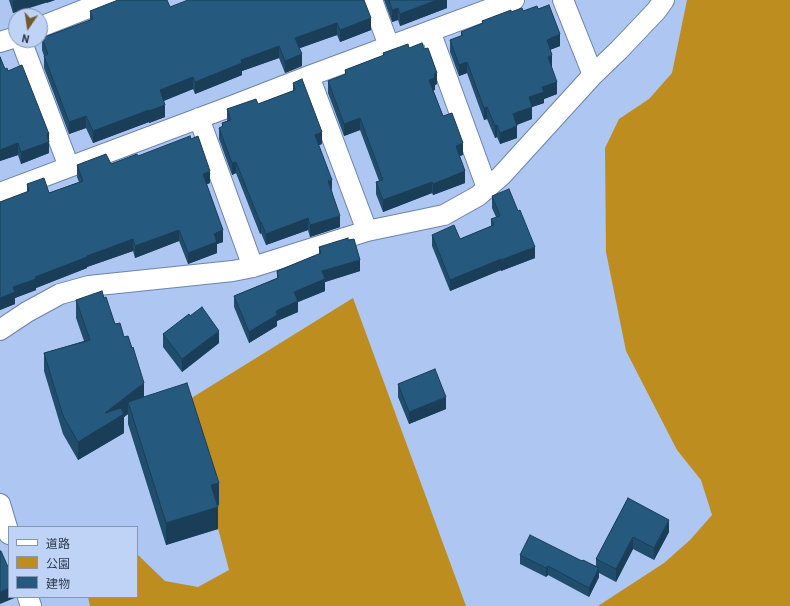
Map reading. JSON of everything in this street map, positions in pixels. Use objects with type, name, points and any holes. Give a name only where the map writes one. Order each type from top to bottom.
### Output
[{"type":"street","points":[[48,25],[109,0]]},
{"type":"street","points":[[372,0],[389,46]]},
{"type":"street","points":[[0,193],[514,0]]},
{"type":"street","points":[[564,0],[593,75]]},
{"type":"street","points":[[0,330],[27,312],[60,294],[88,286],[233,271],[253,267],[367,231],[444,215],[478,196],[501,176],[593,75],[656,11],[664,0]]},
{"type":"street","points":[[430,31],[487,188]]},
{"type":"street","points":[[25,48],[69,167]]},
{"type":"street","points":[[309,76],[367,231]]},
{"type":"street","points":[[199,118],[253,267]]},
{"type":"street","points":[[0,504],[8,531]]},
{"type":"green space","points":[[687,0],[790,0],[790,606],[598,606],[664,563],[690,540],[712,515],[701,480],[677,450],[626,351],[606,252],[605,148],[619,119],[649,99],[672,73]]},
{"type":"green space","points":[[353,298],[466,606],[90,606],[88,598],[138,598],[138,555],[165,581],[198,587],[229,570],[185,402]]},
{"type":"building","points":[[118,0],[167,0],[170,7],[188,0],[364,0],[371,18],[340,30],[337,23],[295,38],[302,54],[285,61],[279,46],[241,60],[242,63],[195,82],[193,77],[160,90],[165,105],[93,131],[86,116],[69,122],[44,56],[48,54],[46,48],[48,48],[48,36],[93,19],[90,11]]},
{"type":"building","points":[[389,0],[437,0],[400,14],[398,8],[392,10]]},
{"type":"building","points":[[549,5],[560,34],[547,40],[552,55],[548,57],[557,82],[542,87],[544,92],[529,97],[532,107],[513,114],[517,126],[500,133],[497,125],[495,126],[487,107],[484,108],[467,62],[459,65],[450,40],[463,35],[461,32],[483,23],[482,21],[511,10],[511,12],[522,8],[523,11],[537,6],[538,9]]},
{"type":"building","points":[[422,43],[424,49],[428,48],[437,73],[434,74],[435,78],[429,80],[443,116],[452,113],[463,143],[456,146],[465,171],[433,184],[432,182],[383,200],[376,182],[383,180],[360,118],[344,124],[328,81],[346,74],[345,70],[384,55],[383,53],[408,44],[409,48]]},
{"type":"building","points":[[0,57],[5,69],[7,68],[8,71],[22,65],[49,134],[47,134],[49,142],[21,152],[18,143],[0,150]]},
{"type":"building","points":[[302,79],[322,132],[315,135],[332,180],[328,181],[340,216],[310,225],[308,218],[266,234],[236,162],[232,163],[219,128],[223,126],[222,123],[231,120],[227,109],[256,99],[258,104],[295,90],[293,83]]},
{"type":"building","points":[[190,136],[191,139],[198,136],[210,171],[203,174],[223,230],[214,234],[217,242],[188,253],[179,230],[135,246],[133,239],[35,277],[36,279],[13,287],[15,292],[0,298],[0,202],[29,191],[27,184],[44,178],[49,193],[83,181],[77,165],[106,154],[111,164],[137,154],[138,156]]},
{"type":"building","points":[[509,189],[518,211],[520,210],[535,247],[450,280],[432,235],[454,225],[460,239],[494,225],[491,219],[500,216],[492,196]]},
{"type":"building","points":[[348,238],[348,240],[354,239],[360,260],[322,271],[325,279],[294,292],[298,301],[276,311],[277,315],[249,332],[234,296],[278,278],[277,271],[321,253],[319,247]]},
{"type":"building","points":[[102,291],[104,298],[106,297],[115,324],[120,323],[124,337],[128,336],[144,383],[105,413],[121,408],[124,414],[78,442],[63,416],[44,353],[90,340],[76,300]]},
{"type":"building","points":[[202,307],[219,331],[182,359],[163,334],[189,314],[190,316]]},
{"type":"building","points":[[435,369],[446,397],[409,412],[398,384]]},
{"type":"building","points":[[187,383],[219,483],[211,485],[218,507],[166,523],[128,402]]},
{"type":"building","points":[[628,498],[669,520],[654,548],[633,537],[616,569],[596,559]]},
{"type":"building","points":[[530,535],[599,568],[589,588],[548,566],[546,568],[520,555]]},
{"type":"building","points":[[1,551],[8,567],[8,588],[0,592]]}]
